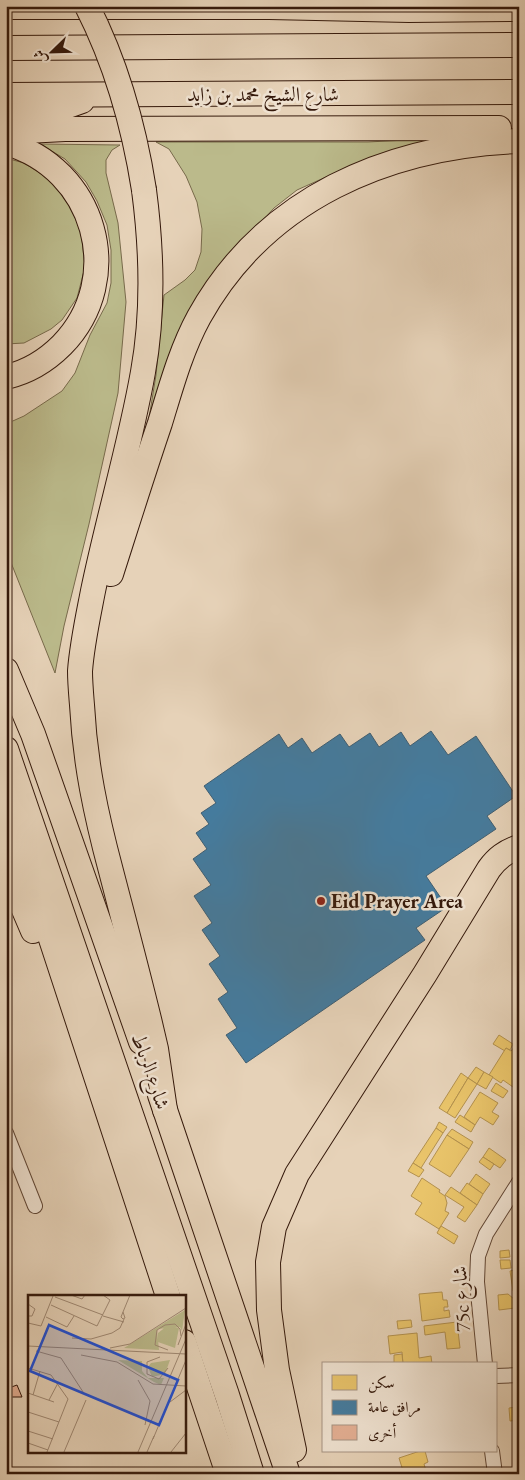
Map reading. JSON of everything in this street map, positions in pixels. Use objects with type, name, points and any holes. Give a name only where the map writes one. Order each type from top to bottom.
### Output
[{"type":"highway","points":[[87,6],[110,56],[131,122],[149,226],[151,299],[144,371],[98,567],[80,671],[85,747],[93,799],[150,1019],[165,1110]]},
{"type":"highway","points":[[6,7],[519,10]]},
{"type":"highway","points":[[6,48],[519,45]]},
{"type":"highway","name":"شارع الشيخ محمد بن زايد","points":[[6,95],[519,92]]},
{"type":"highway","points":[[6,116],[51,112],[74,105],[94,95]]},
{"type":"highway","points":[[6,132],[65,129],[519,128]]},
{"type":"highway","points":[[80,671],[180,359],[206,305],[237,262],[268,230],[298,207],[322,191],[361,173],[393,162],[444,149],[519,141]]},
{"type":"highway","points":[[6,143],[40,157],[70,184],[79,197],[89,218],[95,240],[96,255],[96,271],[92,293],[84,315],[76,328],[56,351],[44,360],[22,372],[6,377]]},
{"type":"highway","name":"شارع الرباط","points":[[6,670],[33,734],[165,1110],[288,1474]]},
{"type":"highway","name":"شارع الرباط","points":[[6,749],[227,1395],[252,1474]]},
{"type":"highway","points":[[6,809],[30,875],[168,1295]]},
{"type":"highway","points":[[300,1474],[277,1370],[268,1310],[268,1262],[274,1227],[297,1174],[489,870],[501,855],[519,847]]},
{"type":"highway","points":[[6,868],[92,1068]]},
{"type":"highway","points":[[185,1345],[228,1474]]},
{"type":"street","points":[[6,1133],[35,1206]]},
{"type":"street","name":"75c شارع","points":[[485,1362],[477,1282],[478,1256],[486,1234],[519,1182]]},
{"type":"street","points":[[498,1376],[519,1374]]},
{"type":"street","points":[[492,1452],[495,1474]]},
{"type":"shaded area","points":[[444,138],[400,150],[326,177],[297,190],[274,208],[241,244],[143,455],[156,375],[164,295],[185,280],[195,270],[201,252],[202,229],[197,202],[186,176],[169,149],[156,142],[368,142]]},
{"type":"shaded area","points":[[40,144],[120,145],[112,150],[106,160],[106,173],[118,223],[126,302],[118,393],[64,626],[55,673],[6,550],[6,424],[24,416],[62,391],[75,373],[90,335],[107,303],[111,283],[111,250],[107,225],[97,201],[86,182],[65,159]]},
{"type":"shaded area","points":[[6,158],[24,163],[51,180],[71,208],[81,232],[85,267],[77,298],[62,320],[51,329],[24,343],[6,344]]},
{"type":"building: سكن","points":[[499,1035],[513,1044],[510,1050],[506,1048],[505,1051],[493,1044]]},
{"type":"building: سكن","points":[[515,1046],[519,1048],[519,1081],[517,1080],[513,1087],[503,1080],[501,1083],[489,1075],[506,1048],[511,1051]]},
{"type":"building: سكن","points":[[476,1067],[484,1072],[477,1084],[468,1078]]},
{"type":"building: سكن","points":[[484,1072],[493,1077],[486,1089],[477,1084]]},
{"type":"building: سكن","points":[[461,1073],[468,1078],[447,1113],[439,1108]]},
{"type":"building: سكن","points":[[468,1078],[477,1084],[455,1118],[447,1113]]},
{"type":"building: سكن","points":[[496,1083],[508,1091],[503,1098],[491,1091]]},
{"type":"building: سكن","points":[[480,1092],[498,1103],[492,1112],[499,1116],[493,1125],[480,1117],[475,1125],[464,1117]]},
{"type":"building: سكن","points":[[460,1115],[475,1125],[471,1132],[455,1122]]},
{"type":"building: سكن","points":[[439,1122],[447,1127],[443,1133],[436,1128]]},
{"type":"building: سكن","points":[[436,1128],[443,1133],[421,1168],[413,1163]]},
{"type":"building: سكن","points":[[452,1129],[473,1142],[469,1149],[447,1135]]},
{"type":"building: سكن","points":[[447,1135],[469,1149],[450,1177],[429,1164]]},
{"type":"building: سكن","points":[[489,1148],[506,1160],[500,1168],[483,1157]]},
{"type":"building: سكن","points":[[483,1157],[494,1164],[490,1170],[479,1162]]},
{"type":"building: سكن","points":[[413,1163],[424,1170],[419,1177],[408,1171]]},
{"type":"building: سكن","points":[[476,1174],[490,1184],[483,1194],[469,1184]]},
{"type":"building: سكن","points":[[422,1178],[440,1190],[439,1192],[445,1196],[447,1203],[445,1211],[449,1213],[439,1229],[415,1214],[422,1203],[411,1196]]},
{"type":"building: سكن","points":[[467,1183],[483,1194],[477,1205],[460,1193]]},
{"type":"building: سكن","points":[[451,1187],[477,1205],[465,1222],[457,1217],[464,1207],[445,1195]]},
{"type":"building: سكن","points":[[441,1226],[458,1236],[454,1244],[437,1233]]},
{"type":"building: سكن","points":[[509,1250],[510,1257],[500,1258],[500,1251]]},
{"type":"building: سكن","points":[[500,1260],[510,1260],[511,1268],[501,1269]]},
{"type":"building: سكن","points":[[519,1269],[519,1290],[513,1291],[510,1271]]},
{"type":"building: سكن","points":[[442,1292],[443,1300],[447,1300],[448,1307],[444,1307],[444,1311],[449,1310],[450,1317],[422,1321],[419,1294]]},
{"type":"building: سكن","points":[[508,1294],[514,1299],[515,1308],[499,1310],[498,1295]]},
{"type":"building: سكن","points":[[411,1320],[412,1327],[398,1329],[397,1321]]},
{"type":"building: سكن","points":[[457,1322],[460,1348],[447,1349],[445,1332],[425,1335],[424,1326]]},
{"type":"building: سكن","points":[[417,1333],[419,1358],[431,1356],[432,1362],[403,1362],[402,1352],[390,1354],[388,1336]]},
{"type":"building: سكن","points":[[402,1354],[403,1362],[394,1362],[394,1355]]},
{"type":"building: سكن","points":[[517,1407],[519,1420],[510,1421],[509,1408]]},
{"type":"building: سكن","points":[[417,1452],[425,1452],[428,1462],[424,1464],[427,1474],[404,1474],[399,1458]]},
{"type":"building: مرافق عامة","name":"Eid Prayer Area","points":[[431,731],[448,755],[476,736],[516,796],[487,816],[496,829],[426,876],[447,907],[416,928],[425,940],[246,1063],[226,1035],[237,1028],[218,999],[228,992],[209,964],[220,956],[202,930],[212,923],[194,896],[211,885],[193,859],[207,849],[196,833],[209,824],[201,813],[216,803],[204,786],[279,734],[288,748],[302,738],[312,753],[340,734],[349,747],[370,733],[379,747],[401,732],[410,746]]},
{"type":"building: أخرى","points":[[17,1385],[22,1397],[6,1397],[6,1389]]},
{"type":"place","name":"Eid Prayer Area","points":[[321,901]]}]
